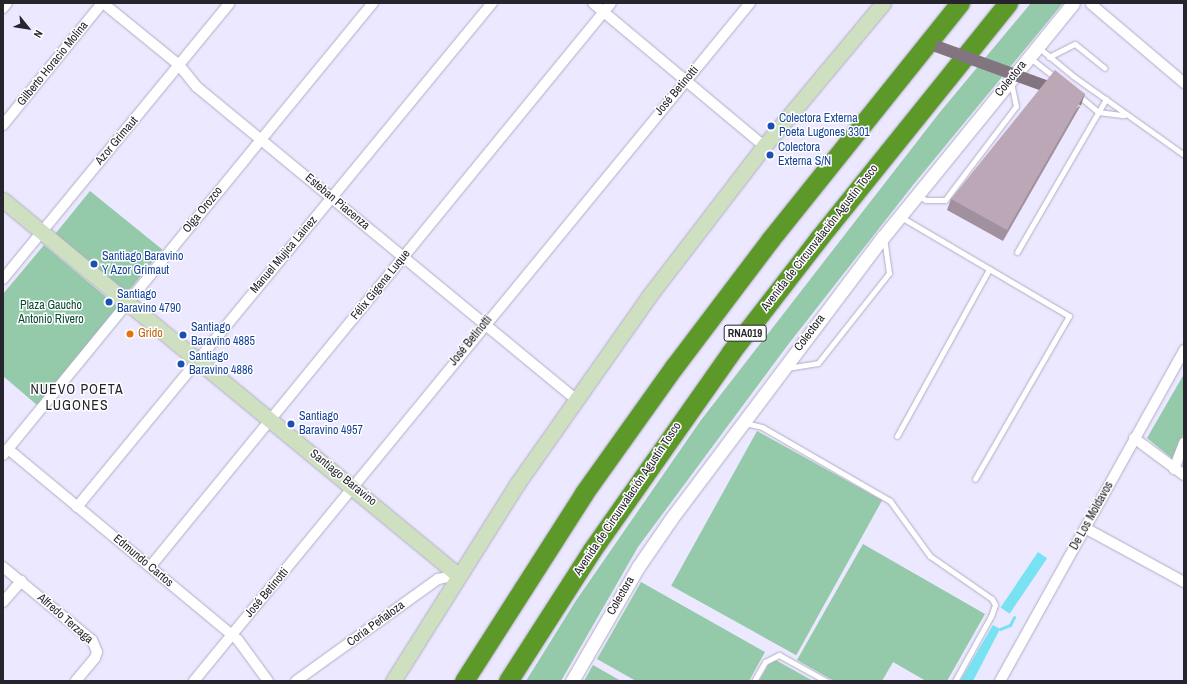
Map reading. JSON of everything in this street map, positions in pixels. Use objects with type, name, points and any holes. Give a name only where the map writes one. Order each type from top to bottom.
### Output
[{"type":"highway","name":"RNA019","points":[[464,681],[584,493],[674,367],[760,253],[960,3]]},
{"type":"highway","name":"Avenida de Circunvalación Agustín Tosco","points":[[508,681],[592,550],[731,352],[814,244],[1008,3]]},
{"type":"main road","points":[[393,681],[458,575],[575,399],[649,296],[764,146],[883,3]]},
{"type":"main road","name":"Santiago Baravino","points":[[3,200],[196,360],[354,487],[458,575]]},
{"type":"street","points":[[3,8],[7,3]]},
{"type":"street","name":"Esteban Piacenza","points":[[102,3],[179,65],[197,87],[575,399]]},
{"type":"street","name":"Gilberto Horacio Molina","points":[[3,125],[102,3]]},
{"type":"street","name":"Azor Grimaut","points":[[3,279],[230,3]]},
{"type":"street","name":"Olga Orozco","points":[[5,452],[373,3]]},
{"type":"street","name":"Manuel Mujica Lainez","points":[[77,506],[492,3]]},
{"type":"street","points":[[593,3],[687,80],[764,146]]},
{"type":"street","name":"Félix Gigena Luque","points":[[150,566],[611,3]]},
{"type":"street","name":"José Betinotti","points":[[194,681],[354,487],[485,324],[750,3]]},
{"type":"street","name":"Colectora","points":[[572,681],[654,543],[883,237],[1073,3]]},
{"type":"street","points":[[1092,4],[1184,83]]},
{"type":"street","name":"De Los Moldavos","points":[[1000,681],[1184,350]]},
{"type":"street","points":[[1134,438],[1184,475]]},
{"type":"street","points":[[1174,469],[1184,443]]},
{"type":"street","name":"Edmundo Cartos","points":[[5,452],[77,506],[232,635],[268,681]]},
{"type":"street","points":[[1085,528],[1184,582]]},
{"type":"street","name":"Alfredo Terzaga","points":[[3,567],[92,640],[96,646],[95,658],[76,681]]},
{"type":"street","name":"Coria Peñaloza","points":[[296,681],[438,579],[458,575]]},
{"type":"street","points":[[3,602],[20,581]]},
{"type":"lane","points":[[1049,57],[1075,44],[1105,68]]},
{"type":"lane","points":[[1037,46],[1049,57],[1125,115],[1184,155]]},
{"type":"lane","points":[[1028,57],[1059,81]]},
{"type":"lane","points":[[917,195],[926,200],[945,200],[1016,106],[1010,80]]},
{"type":"lane","points":[[1071,90],[1098,112],[1125,115]]},
{"type":"lane","points":[[1017,252],[1106,99]]},
{"type":"lane","points":[[900,216],[1069,316],[975,479]]},
{"type":"lane","points":[[784,368],[818,363],[889,272],[883,237]]},
{"type":"lane","points":[[897,436],[988,268]]},
{"type":"lane","points":[[744,423],[762,427],[890,500],[930,556],[992,599],[995,605],[991,616],[955,681]]},
{"type":"lane","points":[[754,681],[765,662],[779,655],[826,681]]},
{"type":"green space","points":[[1031,3],[1063,3],[913,185],[787,346],[638,547],[561,681],[526,681],[575,602],[701,420],[940,112]]},
{"type":"green space","points":[[90,191],[162,250],[126,294],[54,235]]},
{"type":"green space","name":"Plaza Gaucho Antonio Rivero","points":[[44,245],[118,307],[37,405],[3,376],[3,294]]},
{"type":"green space","points":[[1184,374],[1184,432],[1174,460],[1147,438]]},
{"type":"green space","points":[[757,431],[882,500],[796,655],[671,586]]},
{"type":"green space","points":[[863,544],[985,614],[947,681],[926,681],[893,662],[882,681],[834,681],[797,660]]},
{"type":"green space","points":[[641,582],[765,652],[749,681],[636,681],[597,659]]},
{"type":"green space","points":[[772,658],[813,681],[759,681]]},
{"type":"green space","points":[[593,665],[621,681],[584,681]]},
{"type":"water","points":[[1038,552],[1047,558],[1010,614],[1001,608]]},
{"type":"water","points":[[993,625],[1000,629],[973,681],[960,681]]},
{"type":"building","points":[[1055,70],[1085,94],[1007,230],[951,199]]},
{"type":"waterway","points":[[1000,629],[1010,625],[1014,617]]},
{"type":"place","name":"Colectora Externa Poeta Lugones 3301","points":[[771,126]]},
{"type":"place","name":"Colectora Externa S/N","points":[[770,155]]},
{"type":"place","name":"Santiago Baravino Y Azor Grimaut","points":[[94,264]]},
{"type":"place","name":"Santiago Baravino 4790","points":[[109,302]]},
{"type":"place","name":"Grido","points":[[130,334]]},
{"type":"place","name":"Santiago Baravino 4885","points":[[183,335]]},
{"type":"place","name":"Santiago Baravino 4886","points":[[181,364]]},
{"type":"place","name":"Santiago Baravino 4957","points":[[291,424]]},
{"type":"district","name":"NUEVO POETA LUGONES","points":[[77,398]]}]
